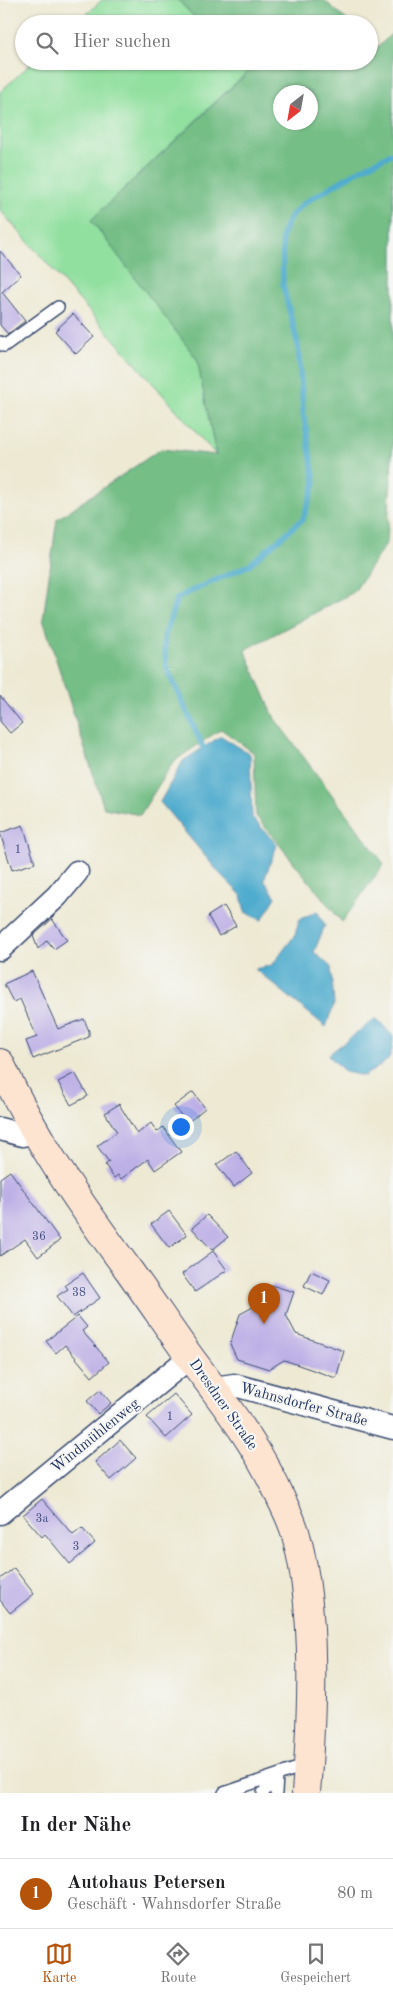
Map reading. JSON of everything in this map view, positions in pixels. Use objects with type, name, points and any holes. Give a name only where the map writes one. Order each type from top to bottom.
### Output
[{"type":"main road","name":"Dresdner Straße","points":[[0,1063],[17,1101],[34,1132],[68,1186],[214,1388],[260,1455],[273,1480],[297,1538],[309,1608],[311,1703],[306,1793]]},
{"type":"street","points":[[0,949],[57,896],[77,872]]},
{"type":"street","points":[[0,1129],[22,1135],[34,1132]]},
{"type":"street","name":"Windmühlenweg","points":[[0,1513],[190,1356]]},
{"type":"street","name":"Wahnsdorfer Straße","points":[[214,1388],[234,1385],[393,1428]]},
{"type":"lane","points":[[0,342],[4,346],[58,306]]},
{"type":"lane","points":[[224,1793],[308,1765]]},
{"type":"lane","points":[[263,1793],[277,1775]]},
{"type":"lane","points":[[276,1793],[277,1775]]},
{"type":"green space","points":[[102,0],[178,0],[192,15],[86,15]]},
{"type":"green space","points":[[178,0],[324,0],[341,15],[192,15]]},
{"type":"green space","points":[[393,32],[393,440],[387,542],[354,592],[245,650],[275,719],[384,864],[342,922],[256,816],[254,753],[221,729],[173,762],[140,815],[104,808],[43,619],[57,519],[161,449],[216,455],[197,359],[91,220],[248,72],[246,70],[378,70],[378,47]]},
{"type":"green space","points":[[24,70],[248,71],[91,220],[197,359],[216,455],[0,210],[0,92]]},
{"type":"water","points":[[221,736],[250,754],[252,817],[277,845],[264,880],[276,897],[262,920],[245,912],[241,895],[220,874],[160,802],[183,761]]},
{"type":"water","points":[[317,911],[325,925],[314,952],[331,967],[334,1004],[326,1027],[255,969],[272,965],[295,935],[299,920]]},
{"type":"water","points":[[376,1018],[393,1036],[393,1045],[389,1057],[364,1076],[345,1072],[328,1055]]},
{"type":"building","points":[[0,251],[21,275],[2,292],[25,321],[8,334],[0,325]]},
{"type":"building","points":[[73,314],[94,337],[76,354],[55,331]]},
{"type":"building","points":[[0,696],[22,723],[10,733],[0,721]]},
{"type":"building","points":[[23,825],[35,863],[12,870],[0,833]]},
{"type":"building","points":[[224,906],[236,926],[219,936],[208,916]]},
{"type":"building","points":[[52,919],[67,940],[54,949],[47,940],[38,949],[33,936]]},
{"type":"building","points":[[32,971],[58,1029],[84,1019],[89,1031],[89,1037],[33,1059],[26,1041],[37,1037],[20,999],[13,1002],[4,984]]},
{"type":"building","points":[[75,1073],[88,1096],[71,1105],[58,1082]]},
{"type":"building","points":[[193,1092],[205,1108],[187,1123],[174,1106]]},
{"type":"building","points":[[119,1104],[137,1134],[151,1123],[157,1132],[163,1127],[181,1152],[155,1170],[148,1159],[121,1179],[118,1175],[114,1178],[105,1165],[109,1162],[97,1146],[117,1132],[105,1113]]},
{"type":"building","points":[[236,1151],[252,1173],[234,1187],[217,1165]]},
{"type":"building","points":[[10,1171],[60,1240],[38,1257],[25,1239],[0,1256],[0,1178]]},
{"type":"building","points":[[169,1211],[187,1235],[169,1248],[151,1224]]},
{"type":"building","points":[[207,1215],[228,1237],[212,1250],[192,1228]]},
{"type":"building","points":[[213,1251],[227,1270],[195,1292],[182,1274]]},
{"type":"building","points":[[311,1271],[330,1280],[323,1295],[304,1286]]},
{"type":"building","points":[[83,1273],[100,1298],[73,1317],[57,1296],[68,1289],[65,1285]]},
{"type":"building","points":[[271,1285],[294,1292],[286,1315],[296,1334],[344,1351],[336,1378],[284,1360],[269,1369],[237,1359],[230,1344],[240,1314],[255,1306],[263,1309]]},
{"type":"building","points":[[78,1316],[87,1327],[82,1331],[109,1362],[92,1377],[65,1345],[56,1353],[46,1341]]},
{"type":"building","points":[[100,1390],[111,1403],[98,1414],[87,1401]]},
{"type":"building","points":[[174,1394],[192,1415],[166,1438],[147,1417]]},
{"type":"building","points":[[120,1440],[136,1458],[111,1480],[95,1462]]},
{"type":"building","points":[[42,1499],[73,1535],[82,1528],[95,1543],[70,1564],[45,1534],[42,1537],[23,1515]]},
{"type":"building","points":[[14,1568],[34,1594],[10,1613],[0,1600],[0,1579]]},
{"type":"waterway","points":[[203,747],[166,666],[164,638],[177,599],[249,565],[303,519],[315,483],[303,411],[298,345],[283,286],[282,235],[290,217],[304,203],[363,168],[393,153]]},
{"type":"place","name":"Autohaus Petersen","points":[[264,1324]]}]
